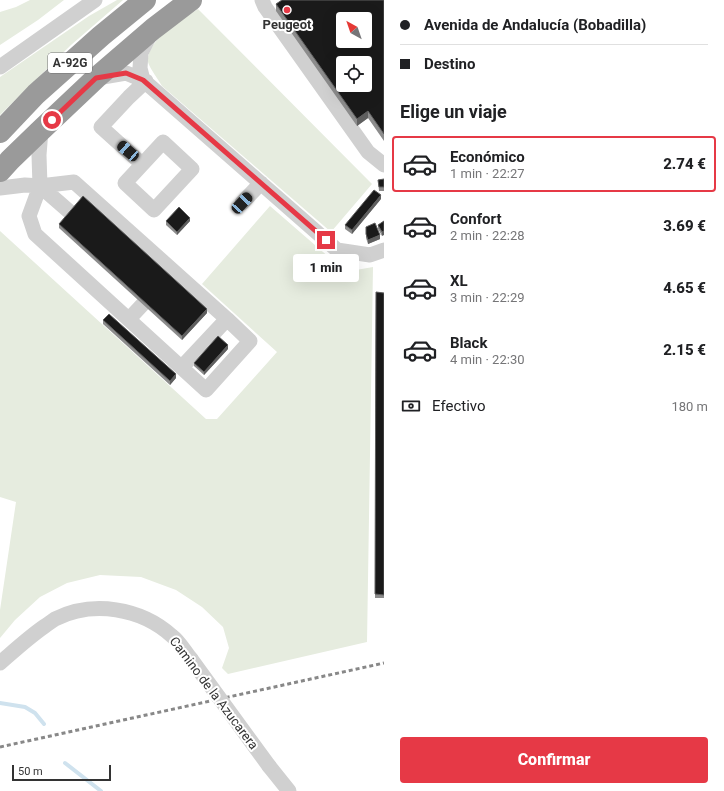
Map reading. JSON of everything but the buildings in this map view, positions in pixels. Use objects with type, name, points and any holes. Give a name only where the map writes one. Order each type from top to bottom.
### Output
[{"type":"highway","name":"A-92G","points":[[0,132],[36,94],[100,36],[145,0]]},
{"type":"highway","name":"A-92G","points":[[0,171],[96,78],[153,29],[191,0]]},
{"type":"street","points":[[54,29],[82,0]]},
{"type":"street","points":[[0,67],[95,0]]},
{"type":"street","points":[[266,0],[265,7],[368,152],[384,165]]},
{"type":"street","points":[[144,80],[140,68],[141,53],[153,29]]},
{"type":"street","points":[[96,78],[126,73],[144,80],[337,250],[377,253]]},
{"type":"street","points":[[142,164],[101,128],[144,80]]},
{"type":"street","points":[[0,188],[25,185],[40,186],[74,182],[228,319],[250,341],[206,390],[35,234],[29,216],[40,186],[39,155],[41,130]]},
{"type":"street","points":[[163,142],[192,169],[154,210],[125,183],[142,164],[163,142]]},
{"type":"street","points":[[242,203],[261,183]]},
{"type":"street","points":[[40,186],[72,213]]},
{"type":"street","points":[[129,319],[143,304]]},
{"type":"street","points":[[182,367],[228,319]]},
{"type":"street","name":"Camino de la Azucarera","points":[[0,663],[33,634],[55,619],[77,610],[97,608],[120,610],[139,615],[156,624],[173,636],[289,791]]},
{"type":"shaded area","points":[[30,0],[64,0],[38,20],[0,45],[0,12],[16,7]]},
{"type":"shaded area","points":[[117,0],[123,0],[71,45],[0,115],[0,77],[89,16]]},
{"type":"shaded area","points":[[198,9],[372,184],[331,232],[162,86],[152,70],[148,62],[149,54],[159,38],[175,24]]},
{"type":"shaded area","points":[[270,206],[338,265],[356,270],[373,267],[367,642],[228,674],[222,668],[229,648],[223,627],[202,607],[176,590],[141,577],[100,575],[67,583],[40,597],[15,620],[0,638],[0,610],[16,502],[0,497],[0,231],[206,419],[217,419],[277,352],[202,284]]},
{"type":"waterway","points":[[0,703],[25,707],[35,713],[44,724]]},
{"type":"waterway","points":[[65,763],[101,791]]},
{"type":"railway","points":[[0,747],[384,663]]},
{"type":"place","name":"Peugeot","points":[[287,10]]},
{"type":"route","points":[[52,120],[96,78],[126,73],[143,80],[326,240]]}]
